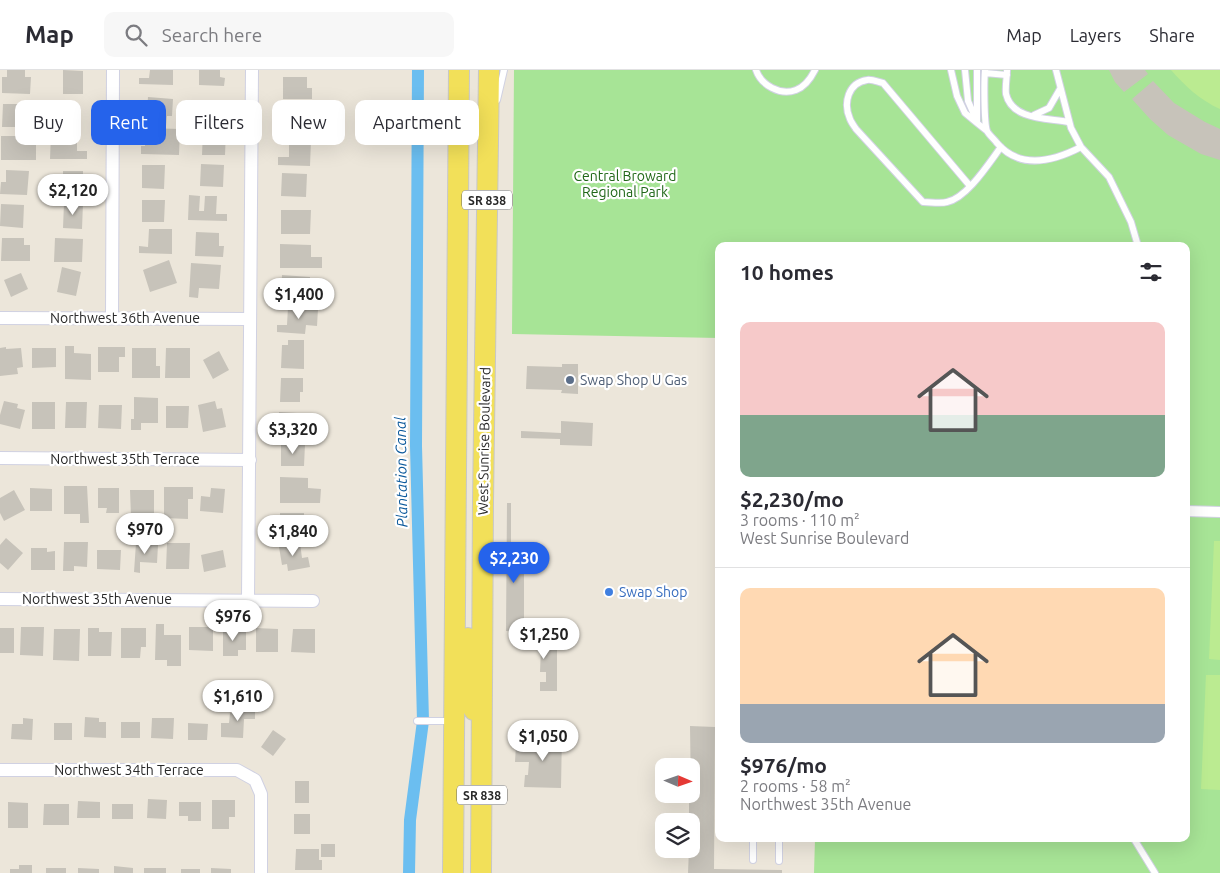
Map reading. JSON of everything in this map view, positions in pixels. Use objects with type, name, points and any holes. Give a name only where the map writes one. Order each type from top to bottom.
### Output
[{"type":"main road","name":"West Sunrise Boulevard","points":[[453,873],[459,70]]},
{"type":"main road","name":"West Sunrise Boulevard","points":[[481,873],[483,502],[490,70]]},
{"type":"main road","points":[[456,509],[464,520],[465,525],[469,700],[472,708],[482,718]]},
{"type":"street","points":[[112,318],[113,70]]},
{"type":"street","points":[[248,600],[252,70]]},
{"type":"street","name":"Northwest 36th Avenue","points":[[0,318],[250,319]]},
{"type":"street","name":"Northwest 35th Terrace","points":[[0,458],[250,460]]},
{"type":"street","points":[[1190,511],[1220,512]]},
{"type":"street","name":"Northwest 35th Avenue","points":[[0,599],[313,600]]},
{"type":"street","name":"Northwest 34th Terrace","points":[[0,770],[238,770],[255,780],[261,794],[261,873]]},
{"type":"lane","points":[[488,135],[504,70]]},
{"type":"lane","points":[[756,70],[766,85],[776,90],[787,92],[796,90],[804,85],[815,70]]},
{"type":"lane","points":[[951,70],[957,96],[965,113],[987,131],[1001,147],[1021,159],[1038,162],[1052,160],[1082,147]]},
{"type":"lane","points":[[965,70],[968,101],[977,123]]},
{"type":"lane","points":[[977,70],[977,123]]},
{"type":"lane","points":[[1056,70],[1068,122],[1082,147],[1094,159],[1112,183],[1131,222],[1137,242]]},
{"type":"lane","points":[[987,131],[985,71],[1007,72],[1006,94],[1011,105],[1018,112],[1068,122]]},
{"type":"lane","points":[[970,186],[883,83],[868,80],[857,83],[850,91],[846,100],[849,118],[923,202],[947,202],[958,197],[970,186],[1001,147]]},
{"type":"lane","points":[[1034,116],[1049,108],[1060,90]]},
{"type":"lane","points":[[417,721],[454,721]]},
{"type":"lane","points":[[753,842],[753,860]]},
{"type":"lane","points":[[778,860],[779,842]]},
{"type":"lane","points":[[1136,842],[1155,873]]},
{"type":"green space","name":"Central Broward Regional Park","points":[[514,70],[1220,70],[1220,873],[814,873],[815,842],[1190,842],[1190,242],[715,242],[715,338],[512,334]]},
{"type":"green space","points":[[1171,70],[1220,70],[1220,109],[1193,92]]},
{"type":"green space","points":[[1214,541],[1220,541],[1220,660],[1209,659]]},
{"type":"green space","points":[[1206,675],[1220,675],[1220,790],[1201,789]]},
{"type":"building","points":[[7,70],[25,70],[25,77],[31,77],[30,94],[2,93],[2,77],[7,77]]},
{"type":"building","points":[[63,70],[83,71],[83,94],[63,94]]},
{"type":"building","points":[[150,70],[173,70],[173,85],[139,84],[139,78],[149,78]]},
{"type":"building","points":[[199,70],[220,70],[220,77],[225,78],[224,86],[199,85]]},
{"type":"building","points":[[1109,70],[1145,70],[1148,74],[1124,92],[1115,82]]},
{"type":"building","points":[[283,77],[307,77],[307,88],[312,88],[312,99],[283,99]]},
{"type":"building","points":[[1153,81],[1174,103],[1220,129],[1220,160],[1201,154],[1168,135],[1132,99]]},
{"type":"building","points":[[148,97],[173,99],[172,116],[167,116],[166,126],[166,100],[148,100]]},
{"type":"building","points":[[3,104],[15,104],[15,127],[2,127]]},
{"type":"building","points":[[166,129],[176,129],[176,145],[179,145],[179,155],[141,154],[141,146],[166,145]]},
{"type":"building","points":[[1,136],[15,136],[15,145],[36,145],[36,160],[1,160]]},
{"type":"building","points":[[51,145],[77,145],[77,151],[87,151],[87,159],[50,159]]},
{"type":"building","points":[[202,145],[225,145],[225,155],[202,155]]},
{"type":"building","points":[[289,145],[311,145],[310,166],[278,165],[278,157],[289,157]]},
{"type":"building","points":[[201,164],[224,165],[223,187],[200,186]]},
{"type":"building","points":[[142,165],[165,165],[164,189],[142,188]]},
{"type":"building","points":[[6,170],[29,171],[27,195],[0,194],[1,182],[6,182]]},
{"type":"building","points":[[63,171],[83,171],[83,194],[63,194]]},
{"type":"building","points":[[282,173],[307,174],[306,197],[281,196]]},
{"type":"building","points":[[189,195],[200,196],[199,211],[204,211],[205,196],[217,196],[216,214],[227,214],[227,221],[188,220]]},
{"type":"building","points":[[142,200],[165,200],[164,222],[142,222]]},
{"type":"building","points":[[64,203],[83,203],[82,229],[63,228]]},
{"type":"building","points":[[1,204],[24,205],[23,228],[0,226]]},
{"type":"building","points":[[281,210],[311,210],[310,234],[281,234]]},
{"type":"building","points":[[149,229],[172,229],[172,254],[139,253],[139,246],[148,247]]},
{"type":"building","points":[[196,232],[219,233],[219,246],[224,246],[223,257],[195,256]]},
{"type":"building","points":[[2,238],[24,238],[24,245],[30,245],[30,261],[1,261]]},
{"type":"building","points":[[55,238],[83,239],[82,262],[54,262]]},
{"type":"building","points":[[280,244],[311,245],[311,257],[322,257],[322,268],[280,268]]},
{"type":"building","points":[[169,260],[177,283],[150,292],[143,270]]},
{"type":"building","points":[[191,263],[221,265],[219,289],[199,288],[198,298],[189,297]]},
{"type":"building","points":[[62,267],[81,272],[76,296],[57,292]]},
{"type":"building","points":[[21,273],[28,289],[11,297],[4,280]]},
{"type":"building","points":[[282,275],[310,277],[309,301],[281,300]]},
{"type":"building","points":[[288,307],[318,309],[317,326],[306,325],[305,334],[277,332],[277,325],[287,325]]},
{"type":"building","points":[[288,340],[304,340],[304,369],[281,368],[282,345],[288,345]]},
{"type":"building","points":[[65,346],[74,346],[74,353],[91,354],[91,380],[65,379]]},
{"type":"building","points":[[6,347],[6,349],[21,348],[23,367],[17,368],[18,374],[0,376],[0,348]]},
{"type":"building","points":[[98,347],[125,347],[125,357],[119,357],[119,372],[98,372]]},
{"type":"building","points":[[32,348],[56,348],[56,367],[32,368]]},
{"type":"building","points":[[132,348],[156,348],[156,366],[160,366],[160,378],[132,378]]},
{"type":"building","points":[[166,348],[190,348],[190,378],[165,378]]},
{"type":"building","points":[[219,351],[229,370],[213,379],[203,360]]},
{"type":"building","points":[[562,364],[578,364],[578,394],[561,393],[562,390],[526,389],[527,366],[562,367]]},
{"type":"building","points":[[281,378],[303,378],[303,392],[300,392],[300,402],[280,402]]},
{"type":"building","points":[[134,397],[158,398],[158,423],[141,423],[141,430],[131,430],[131,419],[134,419]]},
{"type":"building","points":[[4,401],[18,404],[17,408],[25,410],[20,429],[0,424],[0,415]]},
{"type":"building","points":[[215,401],[217,409],[222,408],[226,427],[203,432],[198,405]]},
{"type":"building","points":[[32,402],[55,402],[55,429],[32,429]]},
{"type":"building","points":[[66,402],[87,402],[86,428],[65,428]]},
{"type":"building","points":[[99,405],[122,405],[121,429],[98,428]]},
{"type":"building","points":[[166,406],[189,406],[188,428],[166,428]]},
{"type":"building","points":[[279,412],[315,414],[313,438],[278,435]]},
{"type":"building","points":[[561,421],[593,423],[592,446],[560,445],[560,439],[521,438],[521,431],[561,433]]},
{"type":"building","points":[[281,444],[305,444],[304,466],[281,466]]},
{"type":"building","points":[[280,477],[308,478],[308,488],[321,489],[320,503],[280,503]]},
{"type":"building","points":[[64,486],[87,486],[89,523],[80,523],[80,514],[64,514]]},
{"type":"building","points":[[164,487],[193,487],[193,499],[188,499],[188,519],[164,518]]},
{"type":"building","points":[[30,488],[52,489],[52,511],[30,511]]},
{"type":"building","points":[[98,488],[119,488],[119,513],[106,513],[107,508],[98,508]]},
{"type":"building","points":[[211,488],[225,489],[223,513],[200,511],[201,496],[210,497]]},
{"type":"building","points":[[14,490],[25,510],[4,521],[0,513],[0,498]]},
{"type":"building","points":[[130,490],[154,490],[154,517],[131,517]]},
{"type":"building","points":[[507,503],[511,503],[511,548],[520,548],[520,571],[524,571],[524,632],[506,631]]},
{"type":"building","points":[[280,513],[304,513],[304,536],[280,535]]},
{"type":"building","points":[[6,538],[23,553],[8,570],[0,563],[0,545]]},
{"type":"building","points":[[64,542],[88,542],[87,567],[74,566],[74,571],[63,571]]},
{"type":"building","points":[[136,543],[158,545],[157,563],[140,562],[140,573],[134,572]]},
{"type":"building","points":[[167,543],[190,543],[189,569],[166,569]]},
{"type":"building","points":[[300,543],[302,558],[308,557],[310,567],[288,571],[287,564],[282,565],[279,547]]},
{"type":"building","points":[[31,548],[47,548],[47,552],[55,551],[55,570],[31,570]]},
{"type":"building","points":[[97,550],[121,550],[120,570],[97,569]]},
{"type":"building","points":[[223,550],[226,567],[204,572],[201,555]]},
{"type":"building","points":[[156,624],[164,624],[164,635],[181,635],[181,666],[167,666],[167,660],[155,660]]},
{"type":"building","points":[[21,627],[44,627],[43,656],[20,655]]},
{"type":"building","points":[[189,627],[213,627],[213,651],[189,650]]},
{"type":"building","points":[[223,627],[233,627],[233,632],[246,632],[246,650],[238,650],[238,656],[223,656]]},
{"type":"building","points":[[0,628],[14,628],[14,653],[0,653]]},
{"type":"building","points":[[88,628],[99,628],[99,632],[112,632],[111,656],[88,656]]},
{"type":"building","points":[[121,628],[146,628],[146,647],[141,647],[140,658],[121,658]]},
{"type":"building","points":[[256,628],[278,629],[278,652],[256,652]]},
{"type":"building","points":[[54,629],[80,629],[79,661],[53,660]]},
{"type":"building","points":[[293,629],[315,629],[315,653],[291,652]]},
{"type":"building","points":[[523,637],[545,637],[557,649],[557,691],[540,691],[540,682],[546,682],[546,672],[540,672],[541,648],[517,647],[517,642]]},
{"type":"building","points":[[242,704],[255,705],[255,719],[244,719],[243,738],[221,737],[221,723],[229,723],[230,713],[242,714]]},
{"type":"building","points":[[85,717],[99,718],[99,722],[106,722],[106,738],[84,737]]},
{"type":"building","points":[[23,718],[33,719],[32,740],[11,739],[12,724],[23,724]]},
{"type":"building","points":[[152,718],[174,718],[173,739],[151,738]]},
{"type":"building","points":[[121,722],[140,722],[140,738],[121,738]]},
{"type":"building","points":[[54,723],[72,723],[72,740],[54,740]]},
{"type":"building","points":[[188,723],[208,724],[207,740],[188,740]]},
{"type":"building","points":[[690,726],[715,727],[714,869],[782,870],[782,873],[688,873],[689,858],[700,858],[700,813],[689,813],[689,803],[700,803],[700,758],[690,758]]},
{"type":"building","points":[[273,730],[286,739],[273,756],[261,747]]},
{"type":"building","points":[[546,734],[562,734],[561,788],[524,787],[525,775],[528,775],[529,762],[515,762],[516,745],[536,745],[536,742],[546,742]]},
{"type":"building","points":[[295,781],[309,781],[309,803],[295,803]]},
{"type":"building","points":[[148,799],[167,800],[166,819],[147,818]]},
{"type":"building","points":[[212,800],[235,800],[235,817],[229,817],[229,829],[212,829]]},
{"type":"building","points":[[78,801],[100,802],[100,818],[77,818]]},
{"type":"building","points":[[8,802],[28,803],[28,828],[8,828]]},
{"type":"building","points":[[179,802],[201,802],[201,821],[188,821],[188,816],[179,816]]},
{"type":"building","points":[[44,804],[69,804],[69,825],[43,825]]},
{"type":"building","points":[[112,804],[133,804],[133,819],[112,819]]},
{"type":"building","points":[[294,814],[310,814],[310,834],[294,834]]},
{"type":"building","points":[[321,844],[335,844],[335,857],[321,857]]},
{"type":"building","points":[[296,849],[319,849],[319,860],[322,860],[322,870],[295,870]]},
{"type":"building","points":[[19,865],[32,865],[32,873],[10,873],[10,869],[19,869]]},
{"type":"building","points":[[114,866],[133,868],[133,873],[114,873]]},
{"type":"building","points":[[46,868],[66,868],[66,873],[46,873]]},
{"type":"building","points":[[78,868],[99,869],[99,873],[78,873]]},
{"type":"building","points":[[144,868],[166,868],[166,873],[144,873]]},
{"type":"building","points":[[211,868],[231,869],[231,873],[211,873]]},
{"type":"building","points":[[181,869],[200,869],[200,873],[181,873]]},
{"type":"waterway","name":"Plantation Canal","points":[[409,873],[410,820],[423,721],[416,446],[418,70]]},
{"type":"place","name":"Swap Shop U Gas","points":[[570,380]]},
{"type":"place","name":"Swap Shop","points":[[609,592]]}]
